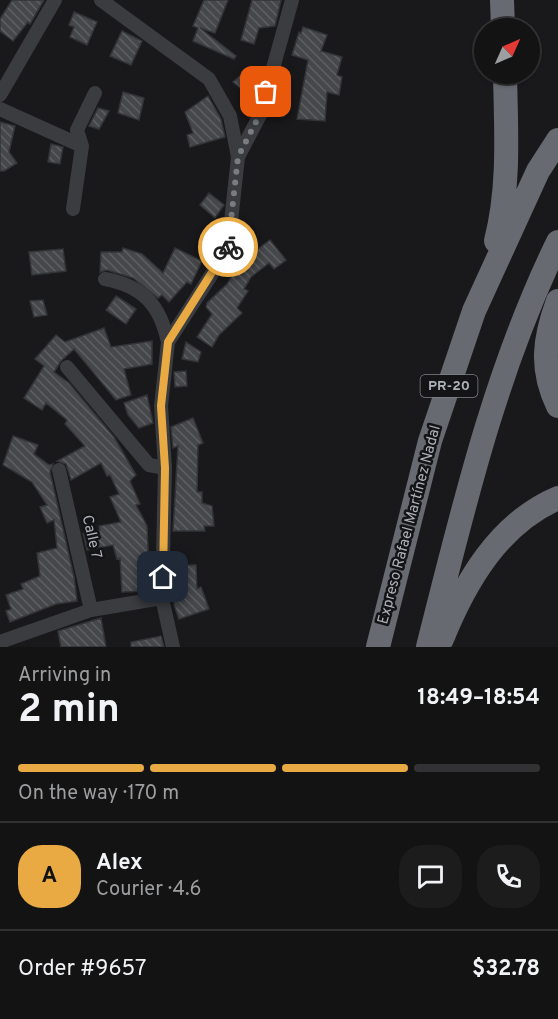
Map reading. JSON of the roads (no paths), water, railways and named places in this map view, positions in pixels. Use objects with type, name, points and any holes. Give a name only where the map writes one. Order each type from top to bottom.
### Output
[{"type":"highway","points":[[502,0],[503,18]]},
{"type":"highway","points":[[485,288],[499,231],[506,186],[504,84]]},
{"type":"highway","name":"Expreso Rafael Martínez Nadal","points":[[378,647],[430,441],[474,311],[538,171],[558,140]]},
{"type":"highway","name":"PR-20","points":[[428,647],[476,456],[519,330],[558,242]]},
{"type":"highway","points":[[558,301],[544,344],[544,364],[550,390],[558,406]]},
{"type":"highway","points":[[439,647],[452,615],[492,548],[532,510],[558,498]]},
{"type":"street","points":[[0,95],[56,0]]},
{"type":"street","points":[[100,0],[209,79],[230,116],[238,157],[228,249],[168,342]]},
{"type":"street","points":[[238,157],[260,114],[292,0]]},
{"type":"street","points":[[73,209],[82,146],[77,130],[95,93]]},
{"type":"street","points":[[0,109],[82,146]]},
{"type":"street","points":[[105,279],[134,287],[150,301],[163,322],[168,342],[161,406],[165,468],[162,598],[173,647]]},
{"type":"street","points":[[67,367],[149,465],[165,468]]},
{"type":"street","name":"Calle 7","points":[[59,470],[91,610]]},
{"type":"street","points":[[0,642],[91,610],[162,598]]}]
